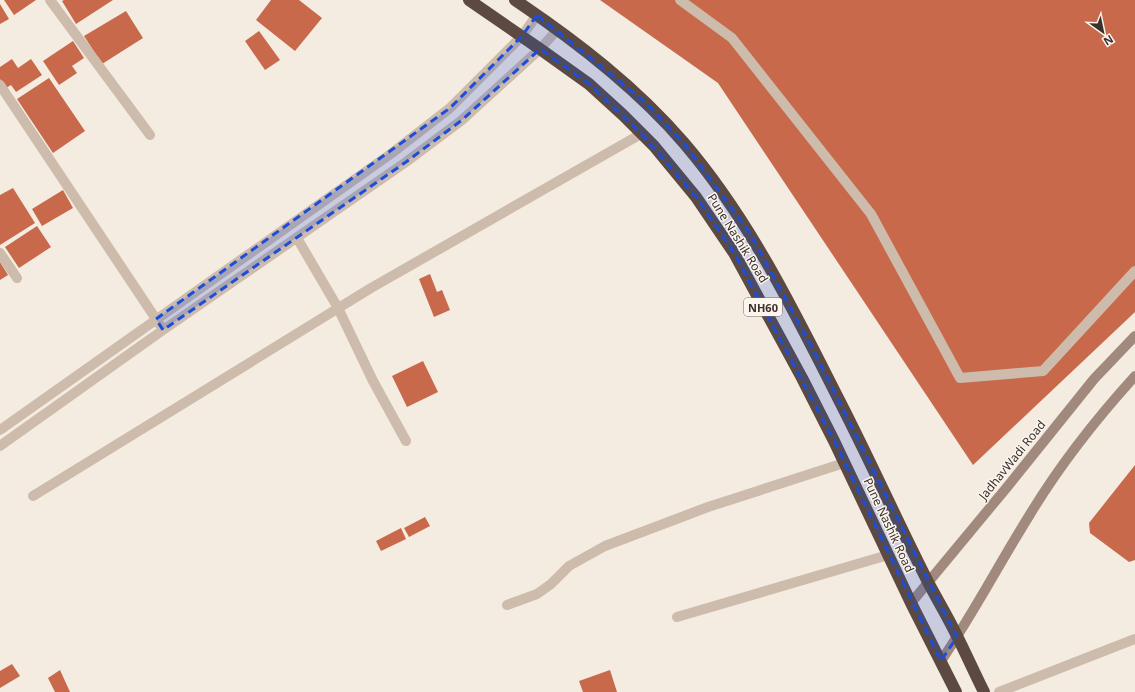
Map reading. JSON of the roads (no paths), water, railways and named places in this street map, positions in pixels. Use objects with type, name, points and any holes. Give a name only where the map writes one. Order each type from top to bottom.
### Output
[{"type":"highway","name":"Pune Nashik Road","points":[[469,0],[588,84],[623,115],[654,146],[696,197],[734,253],[802,378],[911,603],[956,692]]},
{"type":"highway","name":"Pune Nashik Road","points":[[515,0],[558,29],[645,102],[684,143],[719,188],[750,233],[776,277],[812,346],[863,447],[928,582],[958,637],[984,692]]},
{"type":"street","points":[[50,0],[150,135]]},
{"type":"street","points":[[680,0],[732,38],[871,214],[960,378],[1043,371],[1135,272]]},
{"type":"street","points":[[0,430],[392,152],[450,108],[522,36],[537,15]]},
{"type":"street","points":[[0,446],[163,330],[406,162],[462,120],[540,49],[558,29]]},
{"type":"street","points":[[0,85],[163,330]]},
{"type":"street","points":[[33,496],[371,288],[641,134]]},
{"type":"street","points":[[297,238],[338,308],[373,381],[406,442]]},
{"type":"street","points":[[0,253],[17,278]]},
{"type":"street","name":"JadhavWadi Road","points":[[911,603],[1094,379],[1135,336]]},
{"type":"street","points":[[941,660],[958,637],[1030,514],[1068,458],[1110,404],[1135,376]]},
{"type":"street","points":[[507,605],[537,594],[551,584],[569,566],[605,546],[708,507],[844,462]]},
{"type":"street","points":[[677,617],[888,555]]},
{"type":"street","points":[[999,692],[1135,639]]}]
